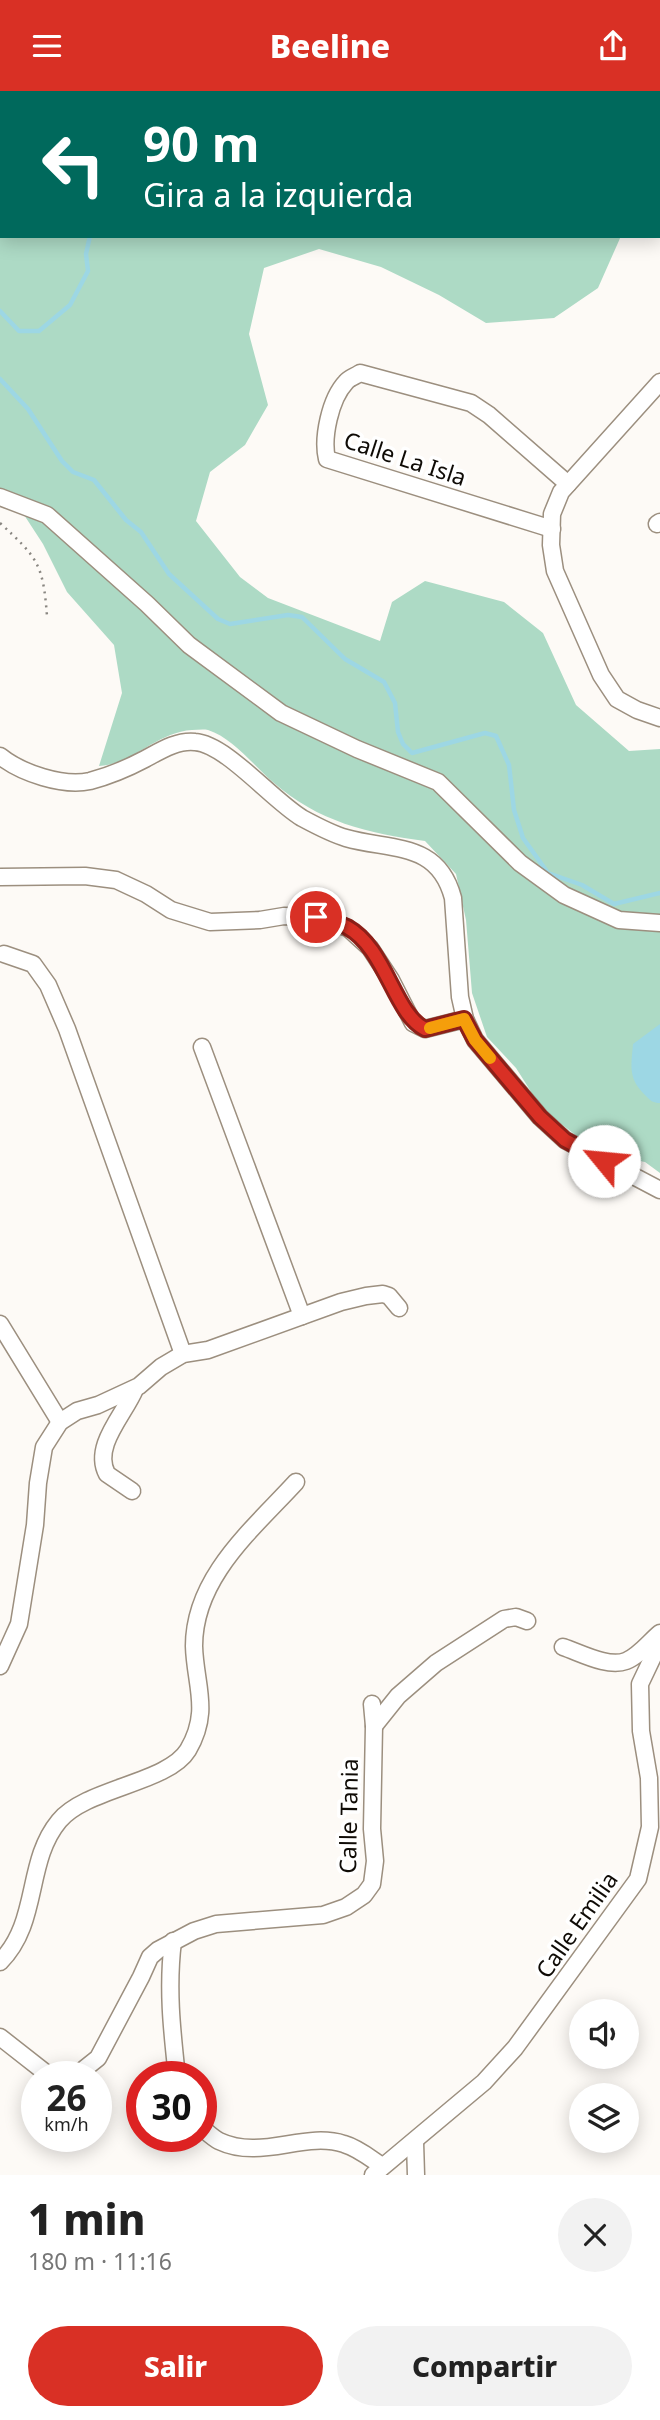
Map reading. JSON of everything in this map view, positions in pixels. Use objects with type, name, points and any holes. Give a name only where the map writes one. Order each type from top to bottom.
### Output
[{"type":"street","name":"Calle La Isla","points":[[552,529],[327,459],[323,445],[338,395],[346,381],[360,373],[471,403],[489,415],[568,484]]},
{"type":"street","points":[[660,382],[561,492],[552,514],[551,545],[555,572],[601,675],[617,699],[660,718]]},
{"type":"street","points":[[0,497],[47,515],[190,645],[281,713],[357,749],[438,782],[520,863],[564,895],[619,920],[660,923]]},
{"type":"street","points":[[0,756],[33,775],[60,781],[88,782],[142,761],[168,747],[193,741],[213,746],[302,818],[344,838],[416,852],[435,863],[449,883],[453,898],[460,997],[464,1019],[475,1040],[540,1117],[565,1140],[660,1190]]},
{"type":"street","points":[[0,877],[85,876],[116,880],[172,910],[210,922],[284,916],[316,917],[348,928],[370,948],[391,980],[413,1023],[425,1029],[464,1019]]},
{"type":"street","points":[[4,954],[33,964],[48,985],[67,1029],[183,1354]]},
{"type":"street","points":[[202,1047],[302,1316]]},
{"type":"street","points":[[0,1666],[19,1624],[44,1447],[60,1422],[77,1411],[98,1405],[135,1388],[161,1367],[183,1354],[208,1350],[341,1302],[383,1294],[389,1296],[399,1308]]},
{"type":"street","points":[[0,1324],[60,1422]]},
{"type":"street","points":[[132,1491],[107,1474],[103,1459],[106,1444],[135,1388]]},
{"type":"street","points":[[0,1962],[19,1935],[27,1916],[47,1840],[60,1821],[76,1806],[172,1765],[187,1752],[201,1711],[194,1646],[197,1622],[207,1590],[221,1564],[296,1482]]},
{"type":"street","points":[[374,1726],[398,1696],[436,1663],[504,1619],[516,1617],[527,1621]]},
{"type":"street","points":[[563,1647],[618,1663],[629,1660],[660,1633]]},
{"type":"street","name":"Calle Emilia","points":[[377,2171],[484,2082],[515,2048],[638,1878],[650,1827],[649,1778],[641,1731],[640,1683],[660,1642]]},
{"type":"street","name":"Calle Tania","points":[[94,2061],[142,1977],[150,1957],[173,1941],[216,1924],[323,1915],[346,1907],[365,1895],[372,1884],[375,1861],[372,1829],[372,1704]]},
{"type":"street","points":[[173,1941],[169,1985],[175,2061]]},
{"type":"street","points":[[0,2037],[31,2061]]},
{"type":"street","points":[[217,2140],[247,2148],[277,2147],[324,2140],[343,2143],[363,2152],[377,2171]]},
{"type":"street","points":[[415,2142],[416,2175]]},
{"type":"path","points":[[0,523],[35,559],[44,580],[47,616]]},
{"type":"green space","points":[[0,238],[620,238],[598,288],[554,318],[486,323],[439,295],[381,267],[319,249],[264,268],[249,334],[268,405],[245,445],[210,472],[196,521],[240,577],[268,598],[380,641],[392,602],[425,581],[504,602],[543,633],[576,705],[629,751],[660,749],[660,1173],[645,1162],[618,1157],[582,1140],[542,1109],[516,1068],[487,1037],[472,993],[466,920],[456,874],[425,841],[364,830],[308,807],[274,783],[226,739],[208,730],[179,732],[123,760],[99,766],[122,693],[114,645],[67,592],[43,544],[15,501],[0,490]]},
{"type":"water","points":[[660,1024],[660,1103],[656,1103],[640,1090],[633,1078],[631,1066],[633,1044]]},
{"type":"waterway","points":[[0,311],[19,331],[39,331],[70,305],[88,271],[86,254],[90,238]]},
{"type":"waterway","points":[[0,379],[28,409],[62,461],[73,472],[94,480],[126,520],[141,532],[169,574],[218,619],[230,624],[288,615],[302,617],[345,659],[384,682],[395,703],[398,732],[403,744],[412,753],[485,733],[496,736],[509,765],[514,810],[523,838],[548,873],[582,885],[614,904],[660,893]]},
{"type":"slow traffic","points":[[430,1028],[464,1019],[475,1040],[490,1058]]},
{"type":"route","points":[[316,917],[348,928],[370,948],[391,980],[413,1023],[425,1029],[464,1019],[475,1040],[540,1117],[565,1140],[604,1161]]}]
